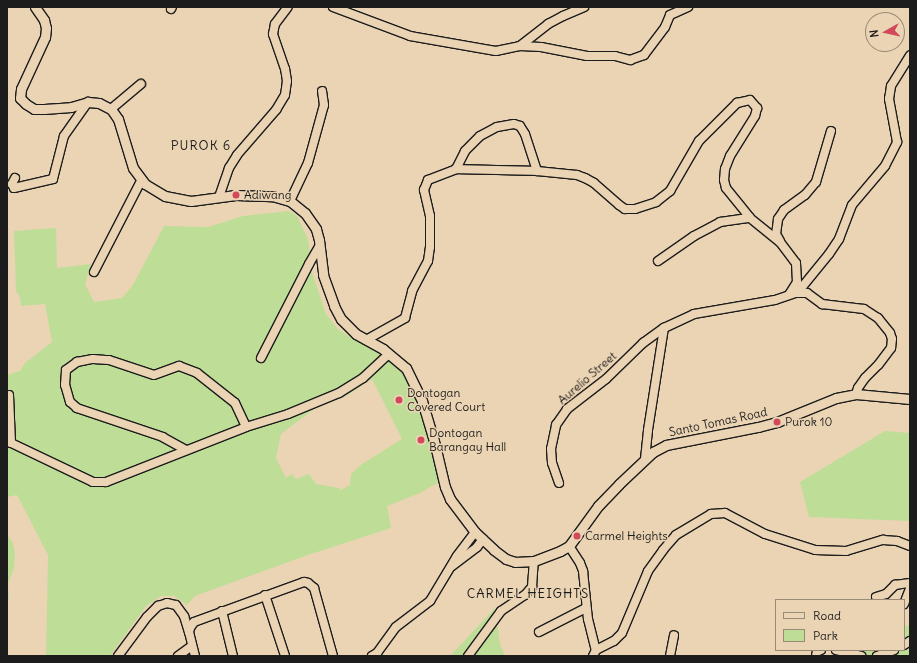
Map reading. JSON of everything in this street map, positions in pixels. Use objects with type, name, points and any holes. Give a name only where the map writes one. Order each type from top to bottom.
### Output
[{"type":"street","points":[[34,7],[44,20],[46,28],[45,37],[20,89],[20,98],[26,104],[34,109],[71,107],[88,102],[99,103],[111,109],[141,84]]},
{"type":"street","points":[[219,197],[229,168],[237,155],[276,110],[285,95],[287,81],[285,70],[273,34],[275,24],[288,7]]},
{"type":"street","points":[[333,7],[410,36],[490,50],[511,49],[520,46],[548,24],[584,7]]},
{"type":"street","points":[[520,46],[541,47],[588,56],[615,56],[630,60],[644,55],[665,27],[670,16],[688,7]]},
{"type":"street","points":[[793,294],[829,254],[839,239],[852,205],[885,166],[897,142],[889,99],[890,86],[910,56]]},
{"type":"street","points":[[290,201],[308,164],[324,105],[322,91]]},
{"type":"street","points":[[366,340],[405,318],[412,291],[428,261],[430,254],[430,216],[424,187],[430,179],[456,169],[537,171],[577,174],[594,183],[612,201],[625,209],[635,209],[647,206],[664,197],[670,191],[692,151],[708,132],[737,103],[750,100],[756,108],[755,116],[730,156],[724,169],[724,180],[726,188],[750,218],[780,242]]},
{"type":"street","points":[[15,178],[12,184],[14,188],[53,179],[64,136],[88,102]]},
{"type":"street","name":"Santo Tomas Road","points":[[111,109],[118,119],[133,168],[141,181],[165,196],[183,200],[247,194],[272,196],[290,201],[300,208],[311,220],[320,245],[323,276],[334,306],[345,323],[356,334],[389,354],[406,368],[416,387],[434,441],[445,487],[458,510],[475,532],[506,559],[515,562],[534,561],[569,546],[598,506],[645,459],[660,448],[677,441],[711,437],[758,427],[777,422],[836,398],[856,394],[910,399]]},
{"type":"street","points":[[456,169],[461,156],[480,136],[497,127],[514,124],[522,128],[525,134],[537,171]]},
{"type":"street","points":[[793,294],[797,282],[797,268],[796,263],[780,242],[776,234],[778,219],[784,210],[805,195],[816,182],[831,131]]},
{"type":"street","points":[[94,272],[141,181]]},
{"type":"street","points":[[658,261],[694,236],[720,222],[750,218]]},
{"type":"street","points":[[261,358],[320,245]]},
{"type":"street","points":[[793,294],[807,293],[822,304],[864,309],[878,318],[890,332],[892,339],[891,348],[878,365],[864,378],[856,394]]},
{"type":"street","name":"Aurelio Street","points":[[559,483],[552,464],[551,449],[556,425],[567,409],[606,379],[643,342],[664,328],[694,314],[775,300],[793,294]]},
{"type":"street","points":[[645,459],[664,328]]},
{"type":"street","points":[[9,395],[9,442],[94,482],[106,482],[246,427],[288,414],[339,393],[363,378],[389,354]]},
{"type":"street","points":[[186,450],[164,437],[77,408],[70,402],[64,386],[66,370],[77,362],[93,358],[109,360],[154,375],[179,366],[197,373],[235,403],[246,427]]},
{"type":"street","points":[[569,546],[583,570],[586,608],[594,653],[614,641],[622,633],[648,571],[663,550],[676,535],[708,514],[725,513],[766,534],[815,550],[846,551],[883,540],[910,546]]},
{"type":"street","points":[[372,656],[377,653],[396,627],[430,601],[448,569],[475,532]]},
{"type":"street","points":[[448,569],[477,547],[483,539]]},
{"type":"street","points":[[468,656],[501,611],[525,595],[532,587],[534,561]]},
{"type":"street","points":[[189,632],[194,622],[304,582],[314,588],[333,656]]},
{"type":"street","points":[[876,596],[886,594],[895,585],[910,583]]},
{"type":"street","points":[[905,601],[910,588]]},
{"type":"street","points":[[265,595],[285,656]]},
{"type":"street","points":[[118,656],[147,617],[158,606],[167,603],[176,605],[184,616],[195,656]]},
{"type":"street","points":[[539,632],[586,608]]},
{"type":"street","points":[[222,611],[233,656]]},
{"type":"street","points":[[670,656],[674,635]]},
{"type":"street","points":[[178,656],[192,646]]},
{"type":"street","points":[[840,651],[861,656]]},
{"type":"street","points":[[877,656],[891,651]]},
{"type":"green space","points":[[289,211],[297,216],[308,239],[312,272],[326,314],[338,329],[353,339],[383,354],[401,369],[418,401],[436,463],[439,482],[420,493],[387,506],[391,528],[305,556],[195,596],[187,605],[174,596],[161,596],[146,606],[110,656],[46,656],[48,555],[17,495],[7,497],[7,375],[20,371],[25,363],[52,342],[45,304],[21,306],[20,297],[16,291],[14,231],[56,228],[57,268],[91,264],[85,284],[94,302],[122,298],[133,285],[164,226],[208,227],[243,216]],"holes":[[[372,379],[402,439],[362,464],[351,474],[350,485],[341,490],[339,488],[316,484],[309,474],[296,479],[292,474],[286,478],[276,458],[281,434],[314,409],[346,396]]]},
{"type":"green space","points":[[885,431],[910,433],[910,521],[809,517],[800,482]]},
{"type":"green space","points":[[7,534],[13,543],[15,555],[14,568],[8,584],[9,601],[7,601]]},
{"type":"green space","points":[[495,608],[500,644],[505,656],[450,656]]},
{"type":"green space","points":[[910,625],[910,656],[836,656],[831,651],[905,651],[905,626]]},
{"type":"place","name":"Adiwang","points":[[236,195]]},
{"type":"place","name":"Dontogan Covered Court","points":[[399,400]]},
{"type":"place","name":"Purok 10","points":[[777,422]]},
{"type":"place","name":"Dontogan Barangay Hall","points":[[421,440]]},
{"type":"place","name":"Carmel Heights","points":[[577,536]]},
{"type":"district","name":"PUROK 6","points":[[201,146]]},
{"type":"district","name":"CARMEL HEIGHTS","points":[[528,594]]}]
